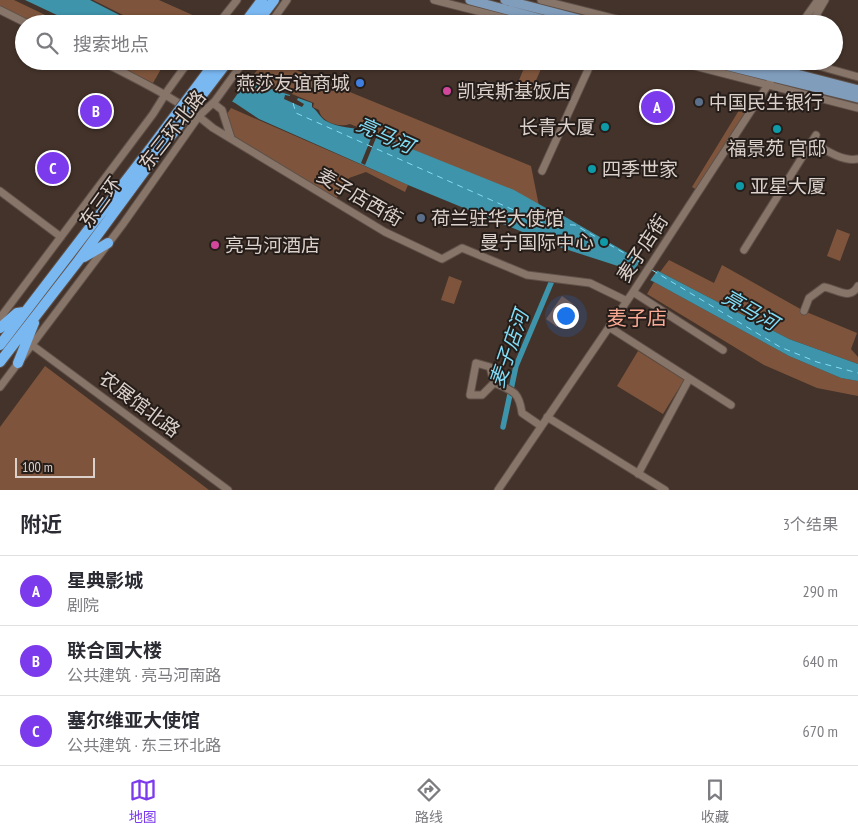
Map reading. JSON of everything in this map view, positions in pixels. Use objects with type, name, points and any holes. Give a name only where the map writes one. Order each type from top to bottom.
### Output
[{"type":"highway","points":[[251,15],[262,0]]},
{"type":"highway","points":[[264,15],[276,0]]},
{"type":"highway","name":"东三环","points":[[0,362],[79,260],[210,70]]},
{"type":"highway","name":"东三环","points":[[0,345],[153,151],[220,70]]},
{"type":"highway","points":[[79,260],[108,243]]},
{"type":"highway","points":[[18,363],[39,311]]},
{"type":"highway","points":[[0,328],[17,313],[25,312]]},
{"type":"main road","points":[[470,0],[526,15]]},
{"type":"main road","points":[[506,0],[564,15]]},
{"type":"main road","points":[[778,70],[858,98]]},
{"type":"main road","points":[[779,70],[858,90]]},
{"type":"street","points":[[227,15],[237,0]]},
{"type":"street","points":[[267,15],[276,0]]},
{"type":"street","points":[[276,15],[287,0]]},
{"type":"street","points":[[434,0],[493,15]]},
{"type":"street","points":[[541,0],[600,15]]},
{"type":"street","points":[[807,15],[818,0]]},
{"type":"street","points":[[816,15],[825,0]]},
{"type":"street","points":[[0,10],[15,18]]},
{"type":"street","name":"麦子店西街","points":[[118,70],[200,116],[214,128],[385,232],[442,259],[462,248],[527,275],[590,283],[627,300]]},
{"type":"street","name":"东三环北路","points":[[0,318],[153,114],[182,70]]},
{"type":"street","name":"东三环北路","points":[[0,387],[200,116],[214,102],[239,70]]},
{"type":"street","points":[[542,172],[588,70]]},
{"type":"street","points":[[708,70],[858,108]]},
{"type":"street","name":"麦子店街","points":[[499,487],[640,282],[768,86],[775,70]]},
{"type":"street","points":[[833,70],[858,77]]},
{"type":"street","points":[[214,102],[222,110],[231,138]]},
{"type":"street","points":[[744,250],[814,139],[826,151],[851,160],[858,159]]},
{"type":"street","points":[[0,191],[61,237]]},
{"type":"street","points":[[804,311],[809,298],[824,287],[844,294],[851,294],[856,291],[858,286]]},
{"type":"street","points":[[633,292],[723,350]]},
{"type":"street","points":[[609,327],[731,406]]},
{"type":"street","name":"农展馆北路","points":[[32,345],[228,490]]},
{"type":"street","points":[[476,363],[490,367],[494,384],[482,395],[470,395],[476,363]]},
{"type":"street","points":[[638,474],[689,379]]},
{"type":"street","points":[[494,384],[510,390],[520,399],[522,413],[541,426]]},
{"type":"street","points":[[547,417],[665,490]]},
{"type":"shaded area","points":[[0,0],[14,0],[45,15],[18,15],[0,6]]},
{"type":"shaded area","points":[[93,0],[159,0],[193,15],[123,15]]},
{"type":"shaded area","points":[[127,70],[160,70],[153,83]]},
{"type":"shaded area","points":[[257,70],[296,70],[531,166],[539,206],[493,183],[350,124],[331,123],[323,118],[319,110],[313,107],[314,103],[275,87],[249,80]]},
{"type":"shaded area","points":[[523,70],[541,70],[529,96],[515,90]]},
{"type":"shaded area","points":[[741,107],[747,111],[699,191],[692,187]]},
{"type":"shaded area","points":[[231,108],[408,185],[405,192],[366,172],[349,178],[336,199],[234,136],[227,114]]},
{"type":"shaded area","points":[[837,229],[850,234],[840,261],[827,256]]},
{"type":"shaded area","points":[[669,260],[714,283],[722,265],[804,311],[857,333],[851,349],[858,357],[858,364],[789,339],[660,272]]},
{"type":"shaded area","points":[[449,276],[462,281],[454,304],[441,300]]},
{"type":"shaded area","points":[[654,282],[789,356],[841,378],[858,381],[858,396],[817,388],[764,365],[647,294]]},
{"type":"shaded area","points":[[562,296],[573,304],[557,327],[546,319]]},
{"type":"shaded area","points":[[638,351],[684,380],[663,414],[617,386]]},
{"type":"shaded area","points":[[45,366],[209,490],[0,490],[0,427]]},
{"type":"water","points":[[25,0],[90,0],[119,15],[57,15]]},
{"type":"water","points":[[174,70],[224,70],[249,82],[290,95],[285,95],[284,99],[302,107],[304,104],[297,100],[298,98],[312,103],[312,107],[326,121],[367,131],[514,190],[562,215],[660,272],[789,339],[858,364],[858,381],[841,378],[789,356],[627,269],[559,247],[408,185],[259,119],[235,103]]},
{"type":"pier","points":[[170,70],[230,70],[248,79],[231,103]]},
{"type":"pier","points":[[374,131],[378,133],[365,165],[361,163]]},
{"type":"pier","points":[[642,258],[659,268],[649,282],[632,274]]},
{"type":"waterway","name":"麦子店河","points":[[503,427],[516,366],[551,283]]},
{"type":"ferry route","points":[[293,103],[296,113],[545,224],[575,225],[647,266]]},
{"type":"ferry route","points":[[652,270],[780,347],[817,362],[858,373]]},
{"type":"place","name":"燕莎友谊商城","points":[[360,83]]},
{"type":"place","name":"凯宾斯基饭店","points":[[447,91]]},
{"type":"place","name":"中国民生银行","points":[[699,102]]},
{"type":"place","name":"星典影城","points":[[657,107]]},
{"type":"place","name":"联合国大楼","points":[[96,111]]},
{"type":"place","name":"长青大厦","points":[[605,127]]},
{"type":"place","name":"福景苑 官邸","points":[[777,129]]},
{"type":"place","name":"塞尔维亚大使馆","points":[[53,168]]},
{"type":"place","name":"四季世家","points":[[592,169]]},
{"type":"place","name":"亚星大厦","points":[[740,186]]},
{"type":"place","name":"荷兰驻华大使馆","points":[[421,218]]},
{"type":"place","name":"曼宁国际中心","points":[[604,242]]},
{"type":"place","name":"亮马河酒店","points":[[215,245]]},
{"type":"district","name":"麦子店","points":[[637,318]]},
{"type":"water label","name":"亮马河","points":[[385,135]]},
{"type":"water label","name":"亮马河","points":[[750,310]]}]
